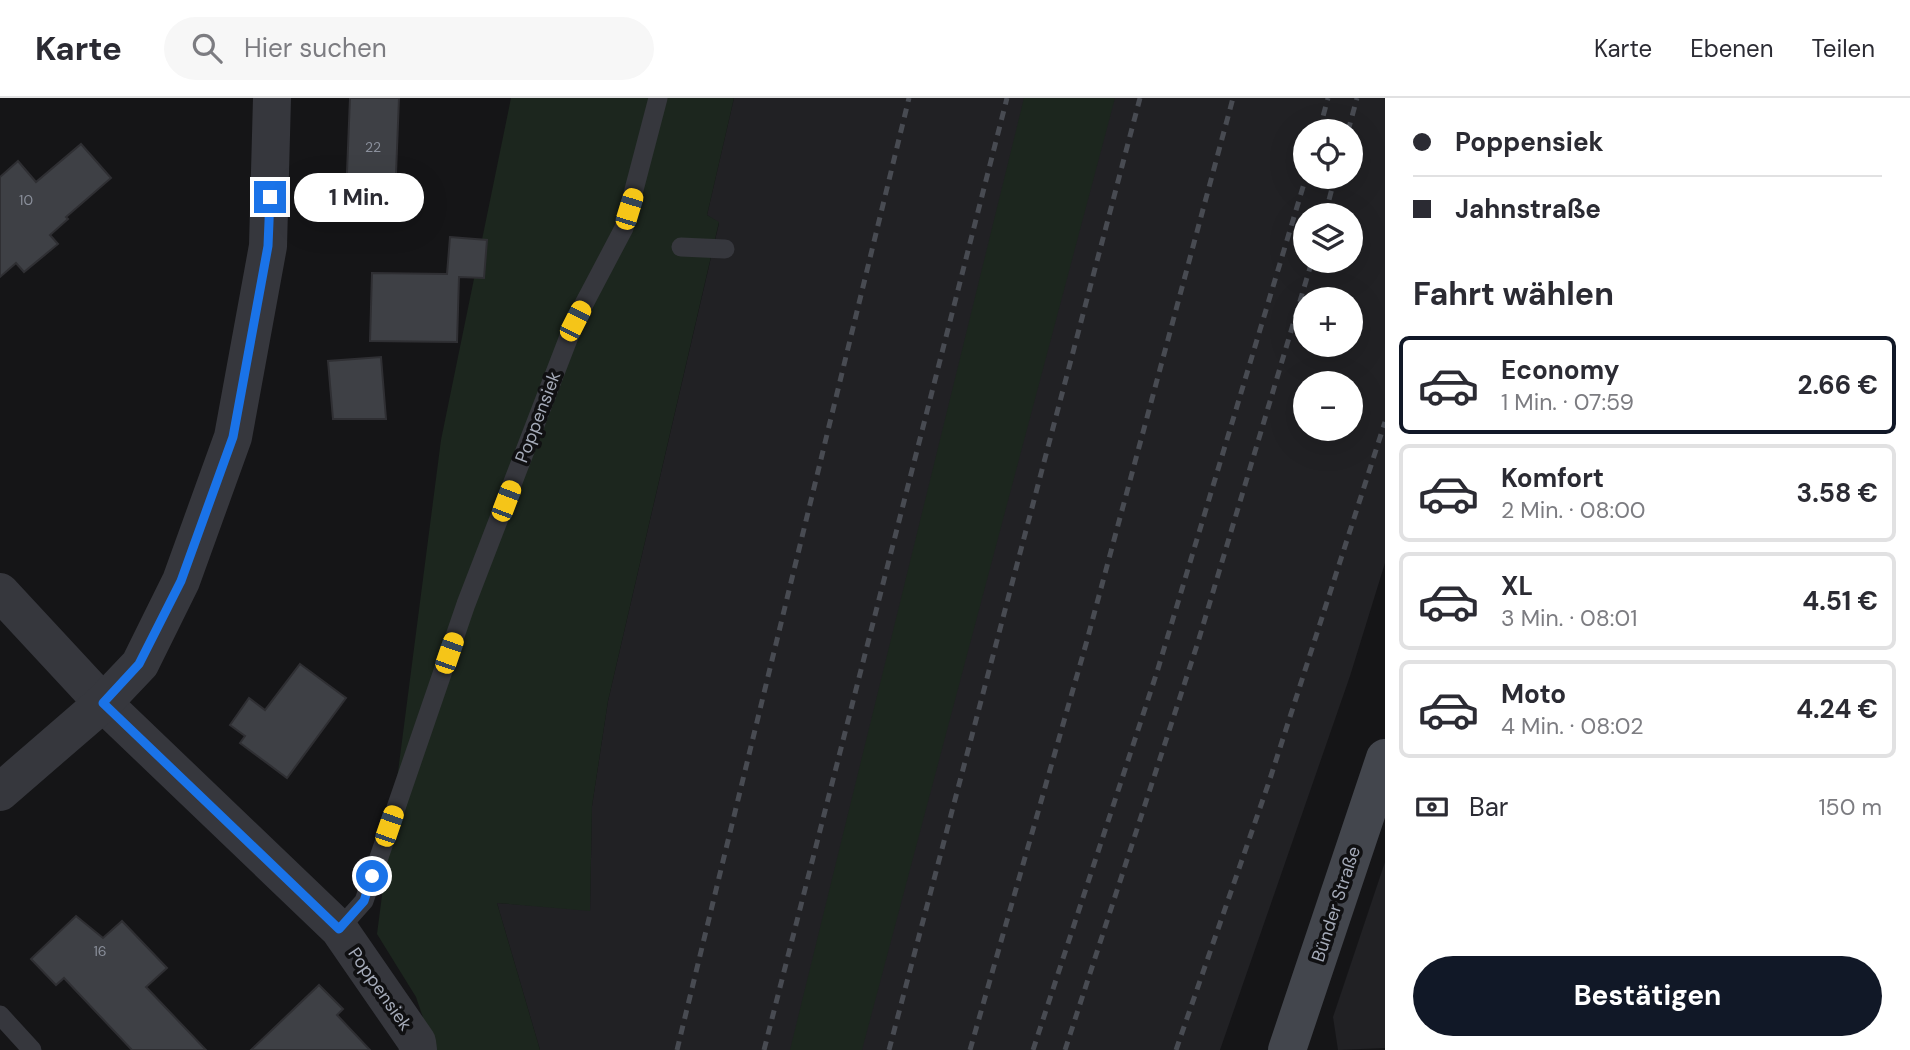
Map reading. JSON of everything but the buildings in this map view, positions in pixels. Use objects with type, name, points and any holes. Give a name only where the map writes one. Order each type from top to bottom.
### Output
[{"type":"main road","name":"Bünder Straße","points":[[1287,1050],[1385,758]]},
{"type":"street","points":[[0,792],[103,703],[139,664],[181,581],[233,437],[268,246],[272,98]]},
{"type":"street","name":"Poppensiek","points":[[0,592],[103,703],[339,929],[416,1042],[418,1050]]},
{"type":"lane","name":"Poppensiek","points":[[339,929],[364,901],[466,604],[555,372],[575,321],[624,228],[658,98]]},
{"type":"lane","points":[[681,247],[725,250]]},
{"type":"lane","points":[[0,1015],[32,1050]]},
{"type":"shaded area","points":[[511,98],[734,98],[707,215],[719,222],[608,701],[592,806],[590,911],[497,903],[540,1050],[434,1050],[416,997],[377,934],[441,440]]},
{"type":"shaded area","points":[[734,98],[1385,98],[1385,563],[1350,676],[1220,1050],[540,1050],[497,903],[590,910],[592,806],[608,701],[719,223],[707,215]]},
{"type":"shaded area","points":[[1024,98],[1115,98],[862,1050],[790,1050]]},
{"type":"shaded area","points":[[1385,862],[1385,1048],[1338,1050],[1333,1017]]},
{"type":"railway","points":[[677,1050],[909,98]]},
{"type":"railway","points":[[764,1050],[1007,98]]},
{"type":"railway","points":[[889,1050],[1140,98]]},
{"type":"railway","points":[[970,1050],[1086,644],[1233,98]]},
{"type":"railway","points":[[1322,119],[1328,98]]},
{"type":"railway","points":[[1351,119],[1357,98]]},
{"type":"railway","points":[[1033,1050],[1157,672],[1302,189]]},
{"type":"railway","points":[[1328,203],[1332,189]]},
{"type":"railway","points":[[1065,1050],[1198,642],[1308,273]]},
{"type":"railway","points":[[1176,1050],[1269,782],[1385,422]]},
{"type":"route","points":[[270,197],[268,246],[233,437],[181,581],[139,664],[103,703],[339,929],[364,901],[372,876]]}]
